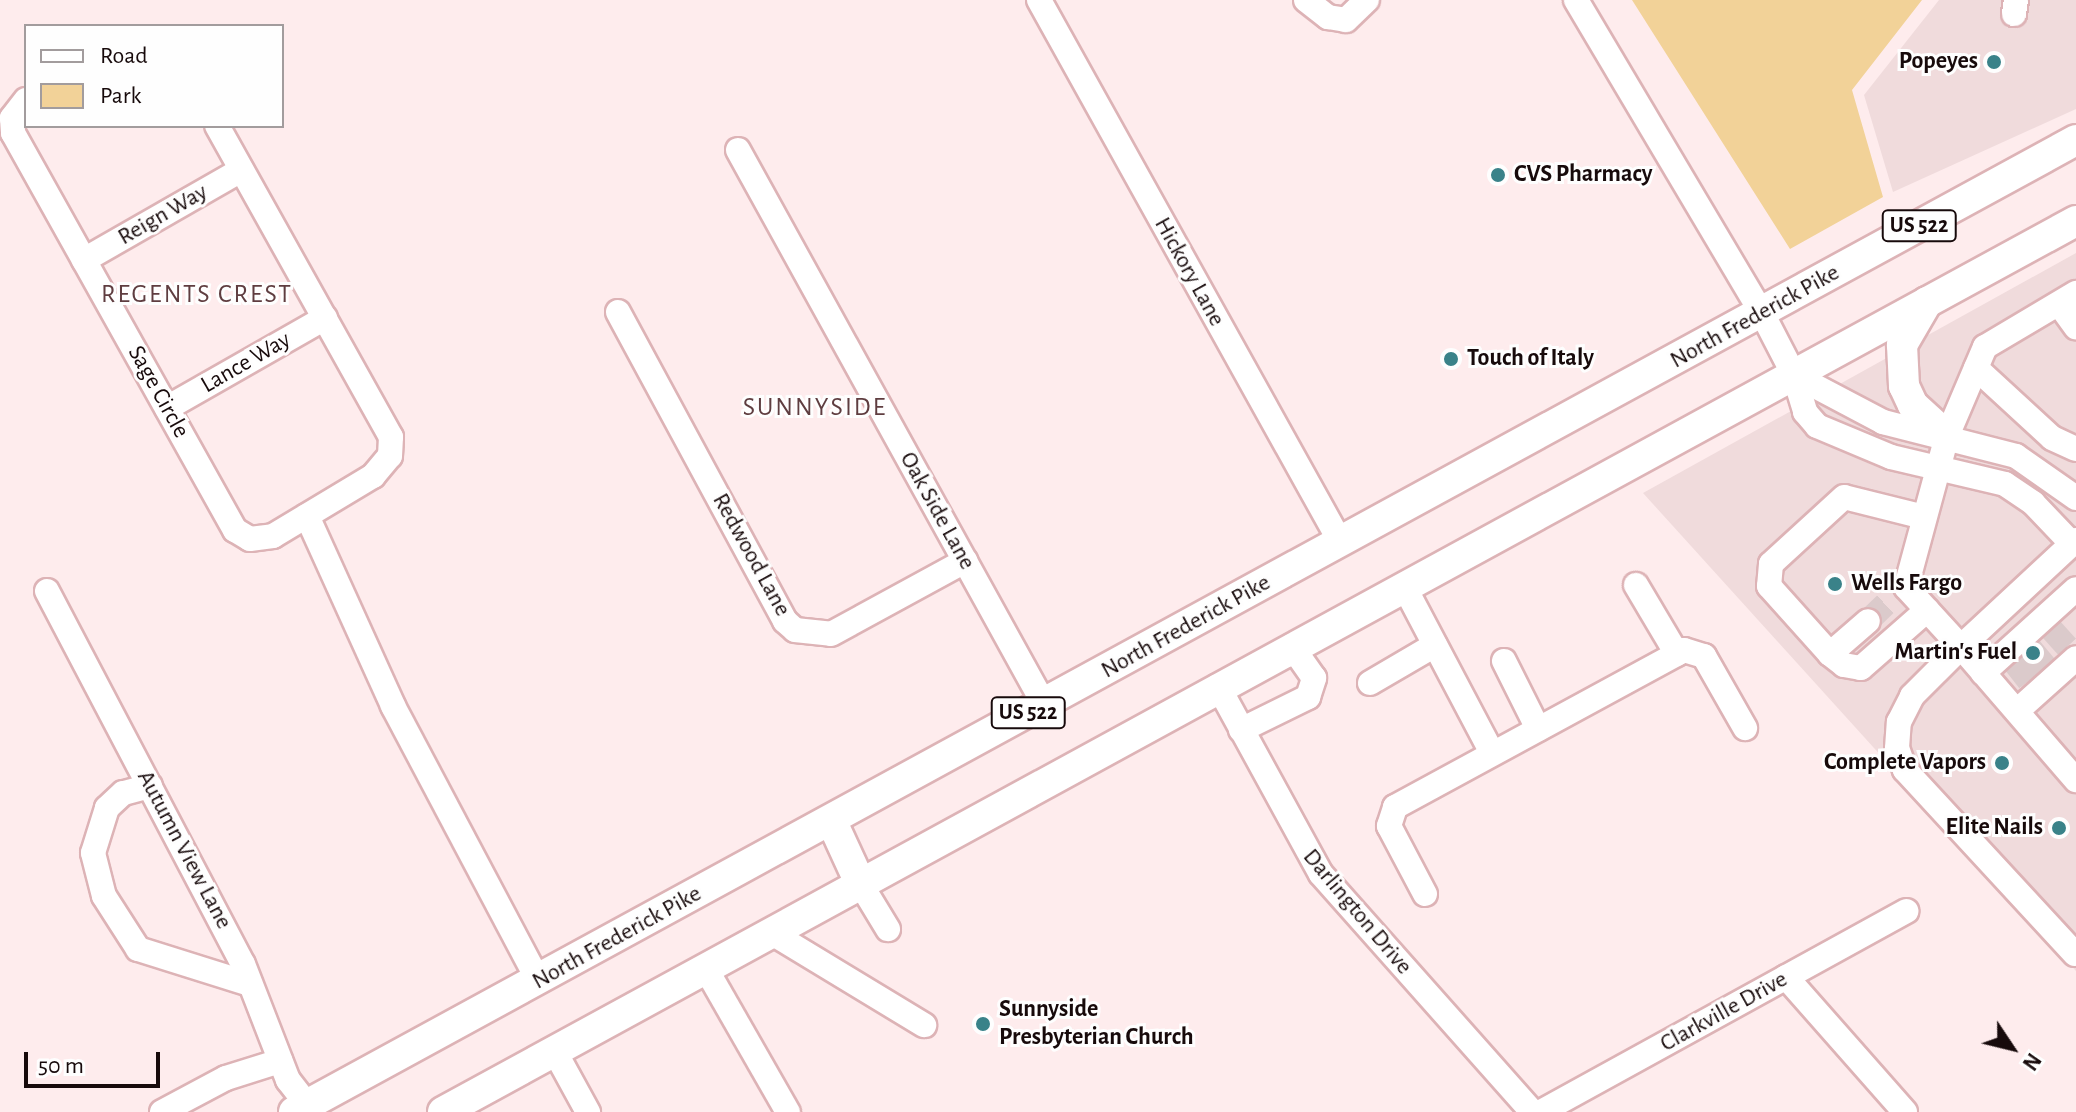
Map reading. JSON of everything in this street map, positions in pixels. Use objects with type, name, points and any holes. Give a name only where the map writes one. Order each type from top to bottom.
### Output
[{"type":"main road","name":"North Frederick Pike","points":[[305,1110],[2076,140]]},
{"type":"main road","name":"US 522","points":[[443,1112],[1218,686],[2076,221]]},
{"type":"main road","points":[[1927,302],[1902,345],[1904,386],[1913,405],[1947,436]]},
{"type":"main road","points":[[832,822],[860,883]]},
{"type":"street","name":"Hickory Lane","points":[[1039,0],[1341,543]]},
{"type":"street","points":[[1306,0],[1328,17],[1346,20],[1367,0]]},
{"type":"street","points":[[1576,0],[1762,313],[1794,375],[1805,412],[1817,426],[1891,457],[2005,484],[2033,503],[2074,542],[1912,696],[1899,722],[1897,748],[1905,770],[2076,954]]},
{"type":"street","name":"Sage Circle","points":[[24,103],[12,118],[13,133],[235,530],[250,539],[273,536],[373,476],[390,456],[391,437],[218,128]]},
{"type":"street","name":"Oak Side Lane","points":[[738,150],[1044,704]]},
{"type":"street","name":"Reign Way","points":[[84,260],[241,170]]},
{"type":"street","points":[[2076,327],[2068,298],[1996,337],[1976,368],[1947,436],[1898,594],[1927,610],[2076,780]]},
{"type":"street","name":"Redwood Lane","points":[[618,312],[785,621],[795,630],[831,634],[965,561]]},
{"type":"street","name":"Lance Way","points":[[167,408],[325,318]]},
{"type":"street","points":[[1976,368],[2052,438],[2076,449]]},
{"type":"street","points":[[1794,375],[1883,422],[2016,456],[2076,498]]},
{"type":"street","points":[[1924,517],[1844,497],[1771,564],[1769,586],[1830,654],[1844,665],[1861,668],[1927,610]]},
{"type":"street","points":[[307,516],[393,706],[538,980]]},
{"type":"street","points":[[2017,711],[2042,679],[2063,642],[2073,597],[2044,569]]},
{"type":"street","points":[[1636,585],[1677,654]]},
{"type":"street","points":[[1404,586],[1492,753]]},
{"type":"street","name":"Autumn View Lane","points":[[47,591],[250,984],[280,1061],[305,1110]]},
{"type":"street","points":[[1830,654],[1868,621]]},
{"type":"street","points":[[1983,673],[2018,650],[2063,642]]},
{"type":"street","points":[[1370,683],[1435,645]]},
{"type":"street","points":[[1241,730],[1308,697],[1314,678],[1292,646]]},
{"type":"street","points":[[1425,894],[1389,826],[1390,814],[1492,753],[1684,650],[1704,656],[1745,728]]},
{"type":"street","points":[[1504,661],[1538,729]]},
{"type":"street","name":"Darlington Drive","points":[[1218,686],[1321,874],[1532,1112]]},
{"type":"street","points":[[150,786],[123,793],[107,808],[93,853],[104,896],[138,949],[250,984]]},
{"type":"street","points":[[860,883],[888,929]]},
{"type":"street","name":"Clarkville Drive","points":[[1541,1112],[1906,911]]},
{"type":"street","points":[[772,933],[924,1025]]},
{"type":"street","points":[[706,969],[788,1112]]},
{"type":"street","points":[[1786,977],[1905,1112]]},
{"type":"street","points":[[554,1050],[588,1112]]},
{"type":"street","points":[[162,1112],[226,1078],[280,1061]]},
{"type":"shaded area","points":[[1939,0],[2076,0],[2076,109],[1893,192],[1864,95]]},
{"type":"shaded area","points":[[2076,253],[2076,971],[1643,493]]},
{"type":"green space","points":[[1632,0],[1922,0],[1852,90],[1883,197],[1790,249]]},
{"type":"tunnel","points":[[1868,621],[1889,601]]},
{"type":"tunnel","points":[[2051,629],[2067,647]]},
{"type":"tunnel","points":[[2030,648],[2046,667]]},
{"type":"tunnel","points":[[2014,662],[2029,681]]},
{"type":"place","name":"Popeyes","points":[[1994,62]]},
{"type":"place","name":"CVS Pharmacy","points":[[1498,175]]},
{"type":"place","name":"Touch of Italy","points":[[1451,359]]},
{"type":"place","name":"Wells Fargo","points":[[1835,584]]},
{"type":"place","name":"Martin's Fuel","points":[[2033,653]]},
{"type":"place","name":"Complete Vapors","points":[[2002,763]]},
{"type":"place","name":"Elite Nails","points":[[2059,828]]},
{"type":"place","name":"Sunnyside Presbyterian Church","points":[[983,1024]]},
{"type":"district","name":"REGENTS CREST","points":[[197,295]]},
{"type":"district","name":"SUNNYSIDE","points":[[815,408]]}]
